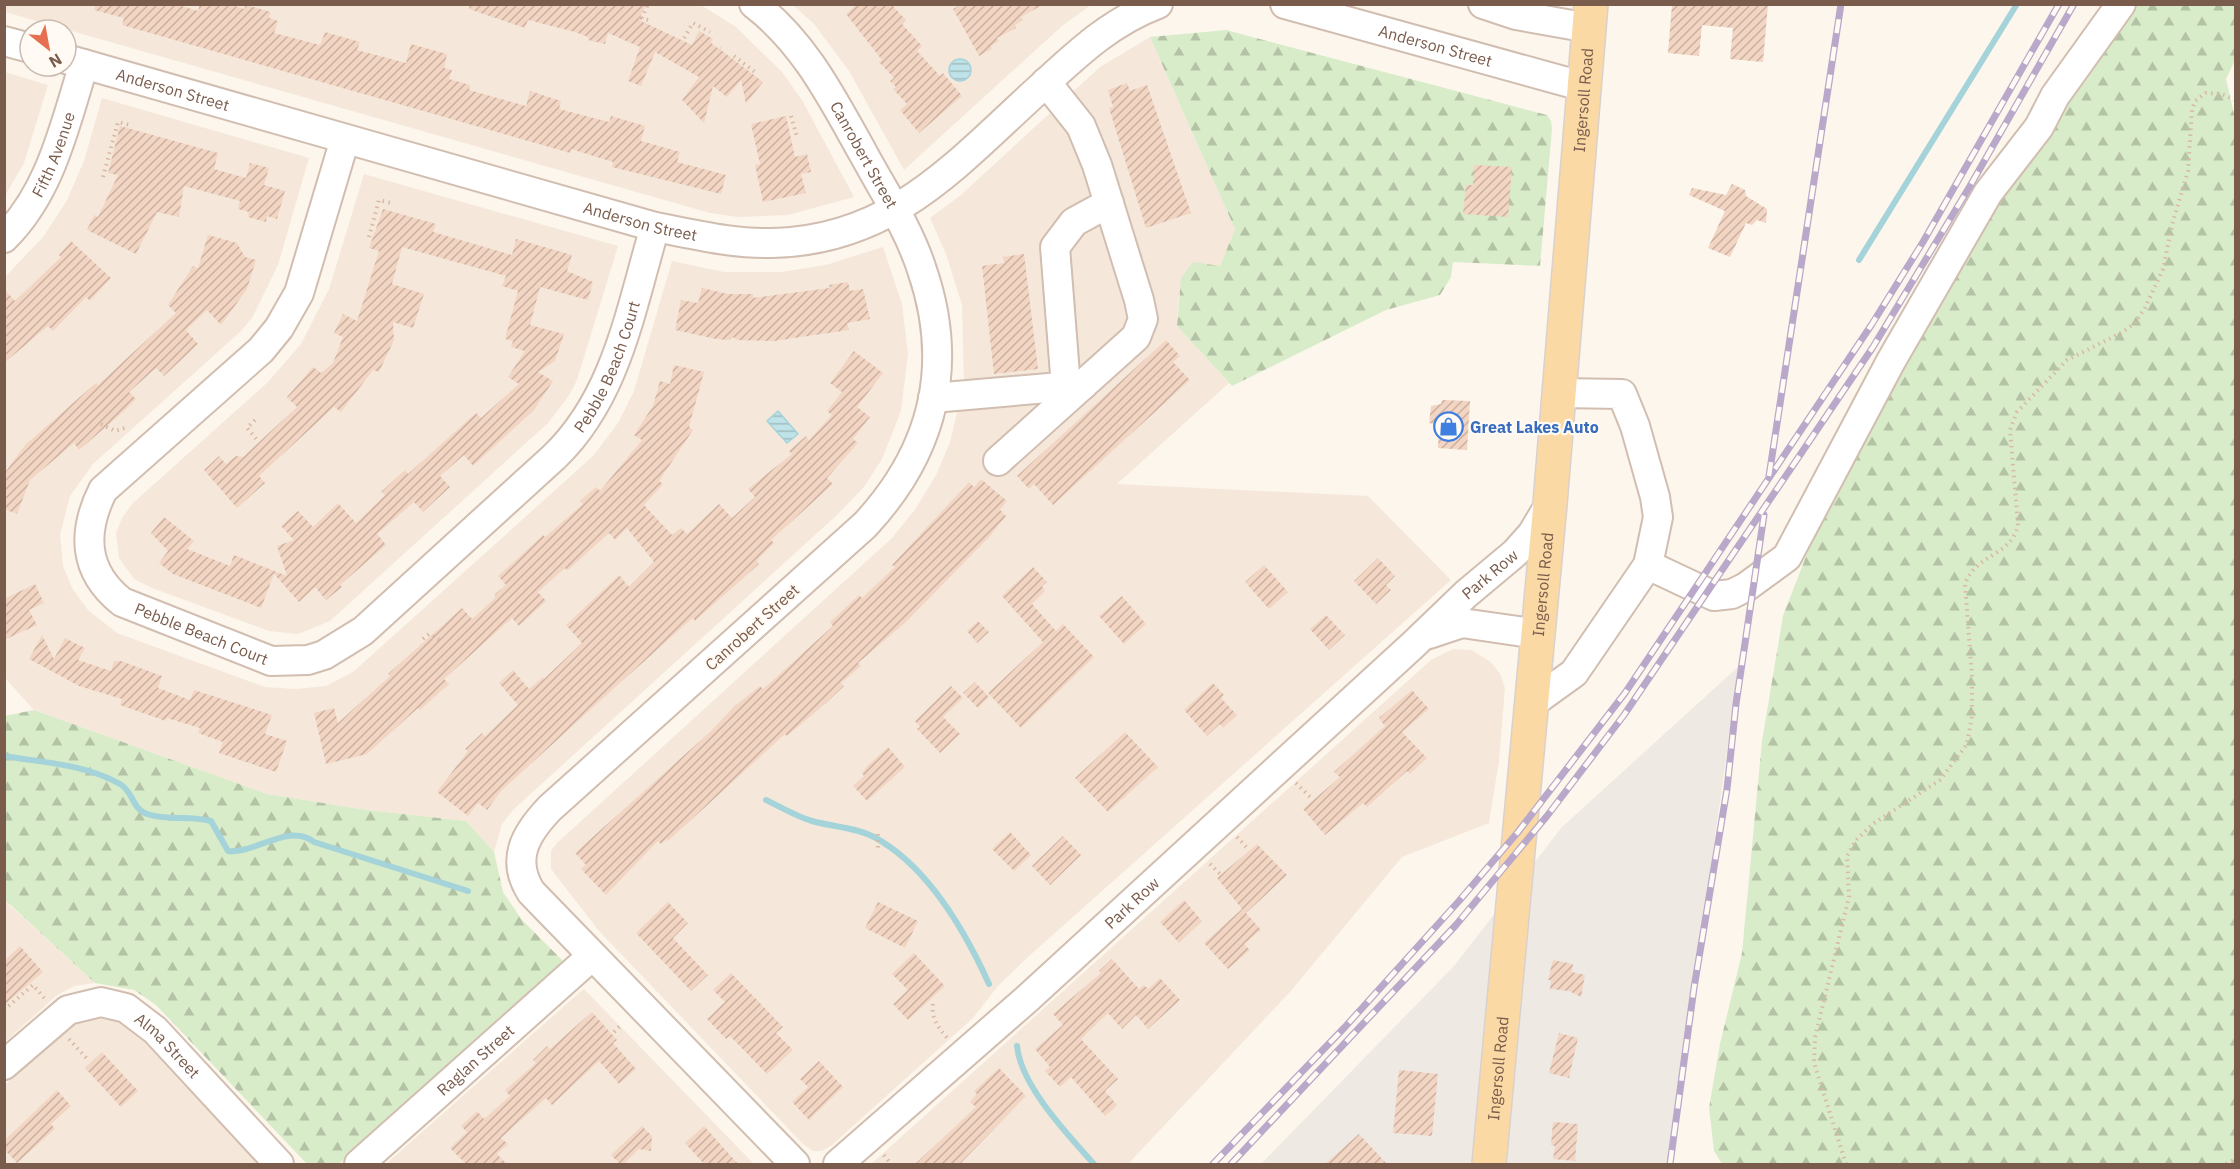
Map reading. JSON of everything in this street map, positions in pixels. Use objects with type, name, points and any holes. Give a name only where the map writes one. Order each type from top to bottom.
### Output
[{"type":"main road","name":"Ingersoll Road","points":[[1490,1164],[1539,634],[1590,16]]},
{"type":"street","name":"Canrobert Street","points":[[754,4],[782,28],[814,68],[894,212],[922,269],[932,305],[937,359],[933,398],[921,443],[910,467],[873,517],[533,825],[522,848],[522,867],[527,885],[592,956],[795,1164]]},
{"type":"street","name":"Anderson Street","points":[[78,63],[655,227],[715,238],[771,243],[830,235],[865,225],[894,212],[955,165],[1107,29],[1158,4]]},
{"type":"street","points":[[1483,4],[1516,15],[1590,16]]},
{"type":"street","points":[[1648,565],[1714,596],[1732,594],[1746,587],[1774,569],[1787,557],[1885,371],[1988,193],[2039,127],[2055,96],[2121,4]]},
{"type":"street","name":"Anderson Street","points":[[1303,7],[1585,87]]},
{"type":"street","name":"Fifth Avenue","points":[[4,238],[33,202],[43,183],[71,78]]},
{"type":"street","points":[[998,461],[1075,386],[1136,337],[1143,320],[1109,202],[1081,126],[1046,82]]},
{"type":"street","name":"Pebble Beach Court","points":[[345,139],[304,278],[279,328],[261,350],[103,490],[96,504],[89,530],[89,548],[97,575],[108,591],[122,602],[271,661],[308,660],[324,656],[363,631],[567,443],[592,412],[611,372],[655,227]]},
{"type":"street","points":[[1075,386],[1055,247],[1074,222],[1109,202]]},
{"type":"street","points":[[933,398],[1075,386]]},
{"type":"street","points":[[1531,704],[1574,673],[1648,565],[1658,517],[1655,497],[1635,426],[1622,394],[1559,393]]},
{"type":"street","name":"Park Row","points":[[838,1164],[1028,998],[1466,594],[1515,553],[1532,534],[1550,504]]},
{"type":"street","name":"Park Row","points":[[1422,637],[1447,626],[1462,623],[1539,634]]},
{"type":"street","name":"Raglan Street","points":[[359,1164],[592,956]]},
{"type":"street","name":"Alma Street","points":[[4,1065],[68,1010],[101,1002],[126,1008],[155,1030],[279,1164]]},
{"type":"path","points":[[648,4],[642,18],[648,20]]},
{"type":"path","points":[[684,38],[693,23],[710,32]]},
{"type":"path","points":[[734,56],[755,72]]},
{"type":"path","points":[[1846,1164],[1814,1063],[1815,1037],[1849,897],[1847,856],[1856,840],[1873,824],[1940,780],[1967,744],[1972,716],[1972,677],[1965,584],[1968,573],[1977,564],[2007,547],[2016,535],[2018,525],[2010,430],[2017,412],[2067,360],[2134,324],[2145,308],[2163,269],[2173,221],[2188,171],[2192,110],[2195,101],[2206,93],[2221,94],[2235,100]]},
{"type":"path","points":[[791,116],[797,137]]},
{"type":"path","points":[[103,177],[118,122],[130,125]]},
{"type":"path","points":[[369,237],[379,200],[392,202]]},
{"type":"path","points":[[255,420],[247,428],[258,441]]},
{"type":"path","points":[[101,424],[115,431],[128,427]]},
{"type":"path","points":[[423,639],[429,634],[443,642]]},
{"type":"path","points":[[1294,781],[1310,797]]},
{"type":"path","points":[[878,834],[878,852]]},
{"type":"path","points":[[1234,835],[1249,850]]},
{"type":"path","points":[[1206,860],[1220,874]]},
{"type":"path","points":[[4,1010],[33,985],[50,1004]]},
{"type":"path","points":[[933,1004],[932,1012],[936,1023],[951,1042]]},
{"type":"path","points":[[614,1032],[622,1024]]},
{"type":"path","points":[[881,1152],[891,1164]]},
{"type":"path","points":[[2226,1164],[2235,1159]]},
{"type":"shaded area","points":[[4,5],[701,5],[736,27],[782,72],[802,100],[854,197],[788,215],[738,217],[710,213],[78,33],[78,18],[26,18],[5,12]]},
{"type":"shaded area","points":[[793,5],[1091,5],[1062,26],[904,170],[849,71],[814,24]]},
{"type":"shaded area","points":[[1150,37],[1235,229],[1220,266],[1179,294],[1177,326],[1229,383],[1117,484],[1368,496],[1451,580],[1028,957],[998,986],[973,1018],[832,1145],[822,1151],[813,1151],[803,1144],[599,931],[551,869],[551,851],[557,843],[892,538],[916,508],[936,475],[950,442],[964,384],[962,305],[946,254],[930,218],[962,194],[1100,67]]},
{"type":"shaded area","points":[[5,72],[18,76],[18,78],[48,85],[24,163],[5,196]]},
{"type":"shaded area","points":[[102,98],[309,158],[278,265],[252,318],[240,332],[93,464],[70,496],[60,535],[63,566],[72,588],[88,610],[117,633],[265,687],[295,689],[326,686],[353,672],[593,456],[618,423],[634,391],[672,261],[724,272],[781,272],[826,265],[883,247],[902,304],[908,354],[901,411],[882,459],[864,487],[837,515],[513,810],[502,824],[494,852],[466,821],[367,810],[267,794],[34,710],[5,678],[5,277],[43,237],[66,202],[84,161]]},
{"type":"shaded area","points":[[364,174],[618,246],[577,380],[568,397],[548,423],[330,621],[298,634],[269,631],[152,588],[134,579],[119,558],[116,533],[122,518],[133,503],[268,382],[301,344],[329,289]]},
{"type":"shaded area","points":[[1453,649],[1471,650],[1491,662],[1500,674],[1505,688],[1499,761],[1489,823],[1402,857],[1290,992],[1128,1164],[871,1164],[1431,660]]},
{"type":"shaded area","points":[[1739,666],[1669,1164],[1261,1164],[1454,966],[1562,827]]},
{"type":"shaded area","points":[[4,900],[95,983],[74,986],[56,996],[5,1042]]},
{"type":"shaded area","points":[[584,989],[754,1164],[386,1164],[580,992]]},
{"type":"shaded area","points":[[102,1016],[130,1026],[261,1164],[5,1164],[4,1086],[80,1020]]},
{"type":"green space","points":[[2130,5],[2235,5],[2235,60],[2226,79],[2236,122],[2235,1164],[1722,1164],[1714,1151],[1709,1108],[1720,1044],[1742,953],[1762,741],[1783,616],[1822,515],[1885,387],[2054,113]]},
{"type":"green space","points":[[1226,30],[1547,115],[1552,129],[1540,266],[1453,262],[1451,277],[1440,295],[1386,310],[1232,386],[1177,326],[1181,278],[1193,262],[1220,266],[1235,229],[1150,37]]},
{"type":"green space","points":[[34,710],[267,794],[367,810],[466,821],[494,852],[503,892],[522,920],[565,963],[339,1164],[307,1164],[156,1005],[134,990],[95,983],[5,900],[4,716]]},
{"type":"water","points":[[960,59],[968,62],[971,70],[968,78],[960,81],[952,78],[949,70],[952,62]]},
{"type":"water","points":[[778,411],[798,434],[787,443],[767,421]]},
{"type":"building","points":[[95,4],[175,4],[198,11],[200,4],[229,4],[244,9],[246,5],[271,12],[269,18],[278,21],[274,33],[320,45],[325,32],[360,42],[357,50],[406,63],[411,44],[447,54],[444,68],[452,70],[449,79],[470,85],[469,90],[526,106],[530,91],[561,101],[559,109],[609,122],[611,116],[645,126],[641,141],[680,152],[677,162],[726,175],[721,194],[612,167],[613,162],[571,149],[570,153],[122,25],[124,18],[94,10]]},
{"type":"building","points":[[470,4],[646,4],[639,20],[692,45],[699,31],[713,39],[711,43],[719,49],[722,45],[721,50],[763,82],[746,104],[741,80],[727,97],[713,86],[704,123],[682,100],[699,77],[655,52],[641,86],[628,81],[640,47],[608,33],[605,44],[588,40],[588,37],[575,32],[528,20],[525,28],[469,9]]},
{"type":"building","points":[[857,4],[891,4],[906,20],[902,24],[922,46],[917,51],[940,76],[943,73],[962,96],[919,133],[900,110],[907,104],[893,89],[896,87],[890,81],[894,78],[879,62],[882,60],[846,14]]},
{"type":"building","points":[[962,4],[1044,4],[1021,17],[1023,20],[1015,25],[1016,28],[997,38],[999,41],[991,46],[992,49],[979,56],[953,9]]},
{"type":"building","points":[[1768,4],[1763,62],[1730,59],[1733,28],[1702,25],[1699,56],[1668,53],[1672,5]]},
{"type":"building","points":[[1127,83],[1130,91],[1147,85],[1191,213],[1146,228],[1109,108],[1113,107],[1108,90]]},
{"type":"building","points":[[786,116],[795,157],[807,154],[811,172],[801,174],[806,193],[763,202],[755,165],[760,164],[751,124]]},
{"type":"building","points":[[120,126],[218,153],[214,169],[246,178],[250,163],[269,168],[264,185],[285,191],[277,219],[267,216],[266,222],[248,217],[249,212],[238,209],[240,201],[184,186],[179,217],[157,212],[136,254],[87,230],[94,215],[98,217],[118,175],[108,173]]},
{"type":"building","points":[[1474,165],[1512,167],[1508,217],[1463,214],[1466,185],[1473,185]]},
{"type":"building","points":[[1732,184],[1745,190],[1746,196],[1767,209],[1766,223],[1757,220],[1752,225],[1746,223],[1730,257],[1708,248],[1725,211],[1689,195],[1692,188],[1726,195]]},
{"type":"building","points":[[383,209],[436,224],[433,232],[512,255],[516,239],[572,255],[567,271],[593,282],[588,300],[540,287],[530,325],[564,334],[555,361],[538,372],[553,381],[534,410],[473,466],[464,455],[440,476],[450,487],[423,512],[414,502],[377,534],[386,545],[326,600],[315,587],[299,602],[274,574],[261,608],[173,574],[159,563],[168,551],[151,533],[164,517],[194,541],[187,549],[230,566],[234,555],[287,576],[277,546],[294,540],[281,526],[298,511],[313,527],[338,503],[356,523],[385,495],[381,492],[405,470],[408,474],[476,413],[481,418],[519,384],[508,377],[525,351],[511,347],[513,341],[505,339],[518,291],[502,286],[506,276],[402,247],[392,284],[424,294],[413,328],[393,322],[394,340],[379,372],[373,370],[341,412],[334,407],[259,476],[265,483],[237,508],[204,470],[219,456],[226,464],[236,456],[243,457],[297,407],[287,397],[313,367],[321,373],[333,363],[343,337],[334,333],[343,314],[357,321],[379,251],[369,248]]},
{"type":"building","points":[[208,235],[237,243],[245,257],[256,260],[247,289],[221,325],[207,310],[186,330],[198,344],[164,376],[156,368],[129,392],[136,399],[123,412],[79,450],[74,443],[30,480],[17,514],[4,509],[4,474],[25,445],[96,383],[98,385],[176,313],[168,305],[193,266],[198,268]]},
{"type":"building","points":[[71,241],[111,278],[90,301],[86,297],[53,331],[48,326],[4,363],[4,289],[15,301],[61,257],[59,255]]},
{"type":"building","points":[[1024,254],[1038,369],[994,374],[982,266],[1004,263],[1003,257]]},
{"type":"building","points":[[848,282],[850,291],[863,289],[870,319],[847,323],[849,330],[774,341],[737,340],[733,337],[730,340],[716,339],[675,330],[681,300],[698,303],[702,288],[728,294],[753,294],[753,298],[830,288],[829,285]]},
{"type":"building","points":[[1166,340],[1180,356],[1173,362],[1190,380],[1053,505],[1034,484],[1029,489],[1017,476]]},
{"type":"building","points":[[854,351],[883,373],[857,407],[870,417],[853,439],[858,443],[827,478],[833,484],[771,540],[774,543],[757,561],[759,564],[695,621],[693,618],[688,622],[601,700],[501,791],[487,810],[478,803],[468,816],[437,792],[468,751],[465,749],[482,733],[485,736],[518,705],[499,683],[513,670],[529,689],[543,677],[544,679],[582,643],[566,625],[619,575],[629,587],[654,562],[627,528],[615,540],[609,533],[567,571],[565,568],[538,592],[546,601],[519,626],[512,618],[444,679],[449,684],[420,710],[418,708],[367,754],[326,764],[314,713],[334,708],[338,723],[390,676],[388,674],[462,608],[472,619],[495,598],[495,594],[506,585],[498,576],[543,535],[545,537],[583,504],[580,501],[596,487],[600,491],[642,440],[634,435],[653,406],[660,381],[670,384],[674,365],[704,372],[689,427],[693,430],[659,481],[663,484],[644,505],[672,535],[681,528],[687,534],[719,504],[732,518],[755,497],[748,489],[792,454],[789,451],[806,436],[809,440],[832,415],[827,411],[842,392],[830,383]]},
{"type":"building","points":[[1442,400],[1470,401],[1467,450],[1438,448],[1439,425],[1429,423],[1431,406],[1441,404]]},
{"type":"building","points":[[981,479],[1007,501],[1000,510],[1006,516],[990,536],[906,622],[858,663],[861,666],[841,683],[844,686],[826,703],[787,736],[785,734],[668,841],[667,839],[661,844],[658,841],[606,895],[581,869],[586,865],[575,853],[709,733],[736,705],[760,686],[763,689],[833,626],[830,622],[859,595],[862,598],[895,567],[892,565],[969,482],[974,487]]},
{"type":"building","points":[[1378,558],[1395,576],[1386,585],[1391,590],[1376,604],[1354,581]]},
{"type":"building","points":[[1264,565],[1288,592],[1269,609],[1245,582]]},
{"type":"building","points":[[1033,567],[1047,582],[1042,586],[1045,591],[1032,604],[1056,631],[1063,624],[1094,657],[1021,728],[988,693],[1043,642],[1002,596]]},
{"type":"building","points":[[35,584],[44,603],[29,610],[37,625],[4,640],[4,599]]},
{"type":"building","points":[[1122,596],[1146,624],[1124,644],[1099,616]]},
{"type":"building","points":[[1326,615],[1345,635],[1329,650],[1310,629]]},
{"type":"building","points":[[978,621],[989,632],[977,643],[967,631]]},
{"type":"building","points":[[42,635],[54,659],[65,638],[85,648],[78,660],[111,671],[114,661],[121,661],[162,676],[158,688],[190,700],[194,690],[272,715],[265,734],[287,741],[276,772],[219,753],[223,742],[198,733],[200,728],[167,718],[166,721],[120,705],[122,699],[79,686],[29,659]]},
{"type":"building","points":[[975,682],[989,697],[978,708],[963,693]]},
{"type":"building","points":[[1213,683],[1224,695],[1221,698],[1237,715],[1223,728],[1220,724],[1207,736],[1184,710]]},
{"type":"building","points":[[951,686],[963,698],[943,717],[960,734],[940,753],[917,729],[920,727],[915,721]]},
{"type":"building","points":[[1412,690],[1429,709],[1402,732],[1427,758],[1410,774],[1407,771],[1367,807],[1363,803],[1325,835],[1303,809],[1340,777],[1334,772],[1385,726],[1379,718]]},
{"type":"building","points":[[1125,732],[1158,767],[1108,812],[1075,778]]},
{"type":"building","points":[[888,747],[905,767],[867,801],[853,786],[864,776],[862,773],[868,765]]},
{"type":"building","points":[[1010,832],[1031,855],[1014,871],[992,849]]},
{"type":"building","points":[[1063,836],[1081,855],[1050,885],[1032,866]]},
{"type":"building","points":[[1257,844],[1287,875],[1246,913],[1261,930],[1244,944],[1250,950],[1228,969],[1204,943],[1242,909],[1217,878]]},
{"type":"building","points":[[1184,900],[1202,921],[1179,943],[1160,922]]},
{"type":"building","points":[[668,902],[688,923],[673,938],[708,975],[691,991],[636,933]]},
{"type":"building","points":[[878,902],[918,921],[905,948],[865,928]]},
{"type":"building","points":[[20,946],[43,972],[4,1005],[4,961]]},
{"type":"building","points":[[914,953],[945,986],[908,1020],[893,1004],[908,990],[892,974]]},
{"type":"building","points":[[1112,959],[1139,989],[1144,985],[1148,989],[1160,978],[1180,1000],[1148,1029],[1136,1015],[1122,1029],[1108,1013],[1081,1039],[1118,1079],[1105,1091],[1117,1105],[1105,1116],[1071,1077],[1060,1087],[1045,1071],[1050,1067],[1035,1049],[1063,1025],[1053,1014],[1101,973],[1099,971]]},
{"type":"building","points":[[1553,960],[1573,964],[1572,972],[1585,975],[1581,997],[1569,991],[1550,989],[1551,980],[1548,980]]},
{"type":"building","points":[[731,973],[783,1027],[776,1033],[793,1050],[767,1074],[730,1036],[726,1039],[707,1019],[725,1002],[713,990]]},
{"type":"building","points":[[592,1012],[617,1040],[613,1043],[636,1069],[619,1084],[599,1061],[552,1105],[546,1098],[501,1138],[508,1144],[497,1154],[507,1164],[466,1164],[450,1148],[467,1132],[461,1126],[477,1111],[484,1119],[510,1096],[505,1090],[536,1063],[533,1060],[547,1046],[550,1049]]},
{"type":"building","points":[[1559,1033],[1578,1038],[1569,1078],[1549,1073]]},
{"type":"building","points":[[102,1052],[138,1091],[121,1107],[85,1068]]},
{"type":"building","points":[[819,1061],[843,1087],[809,1120],[792,1102],[808,1087],[800,1079]]},
{"type":"building","points":[[999,1068],[1026,1096],[960,1164],[915,1164],[976,1107],[970,1102],[977,1094],[974,1091]]},
{"type":"building","points":[[1399,1070],[1438,1074],[1432,1136],[1393,1133]]},
{"type":"building","points":[[57,1090],[71,1106],[51,1124],[55,1129],[17,1163],[4,1149],[4,1141]]},
{"type":"building","points":[[1553,1122],[1578,1124],[1575,1161],[1553,1159],[1555,1146],[1551,1145]]},
{"type":"building","points":[[642,1126],[652,1136],[651,1151],[639,1149],[624,1164],[620,1164],[611,1155]]},
{"type":"building","points":[[704,1126],[738,1164],[704,1164],[685,1143]]},
{"type":"building","points":[[1359,1134],[1387,1164],[1325,1164]]},
{"type":"waterway","points":[[1859,260],[2017,4]]},
{"type":"waterway","points":[[4,756],[64,765],[106,777],[124,787],[138,808],[147,814],[211,821],[228,851],[239,851],[294,835],[468,891]]},
{"type":"waterway","points":[[766,800],[806,819],[867,834],[893,849],[928,882],[943,902],[969,943],[989,984]]},
{"type":"waterway","points":[[1017,1046],[1020,1061],[1036,1093],[1094,1164]]},
{"type":"railway","points":[[1769,476],[1841,4]]},
{"type":"railway","points":[[1213,1164],[1345,1027],[1459,901],[1518,832],[1625,693],[1872,324],[1923,242],[2059,4]]},
{"type":"railway","points":[[1231,1164],[1456,925],[1547,816],[1624,715],[1873,347],[1970,186],[2074,4]]},
{"type":"railway","points":[[1670,1164],[1694,988],[1727,789],[1736,704],[1764,515]]},
{"type":"place","name":"Great Lakes Auto","points":[[1449,427]]}]
